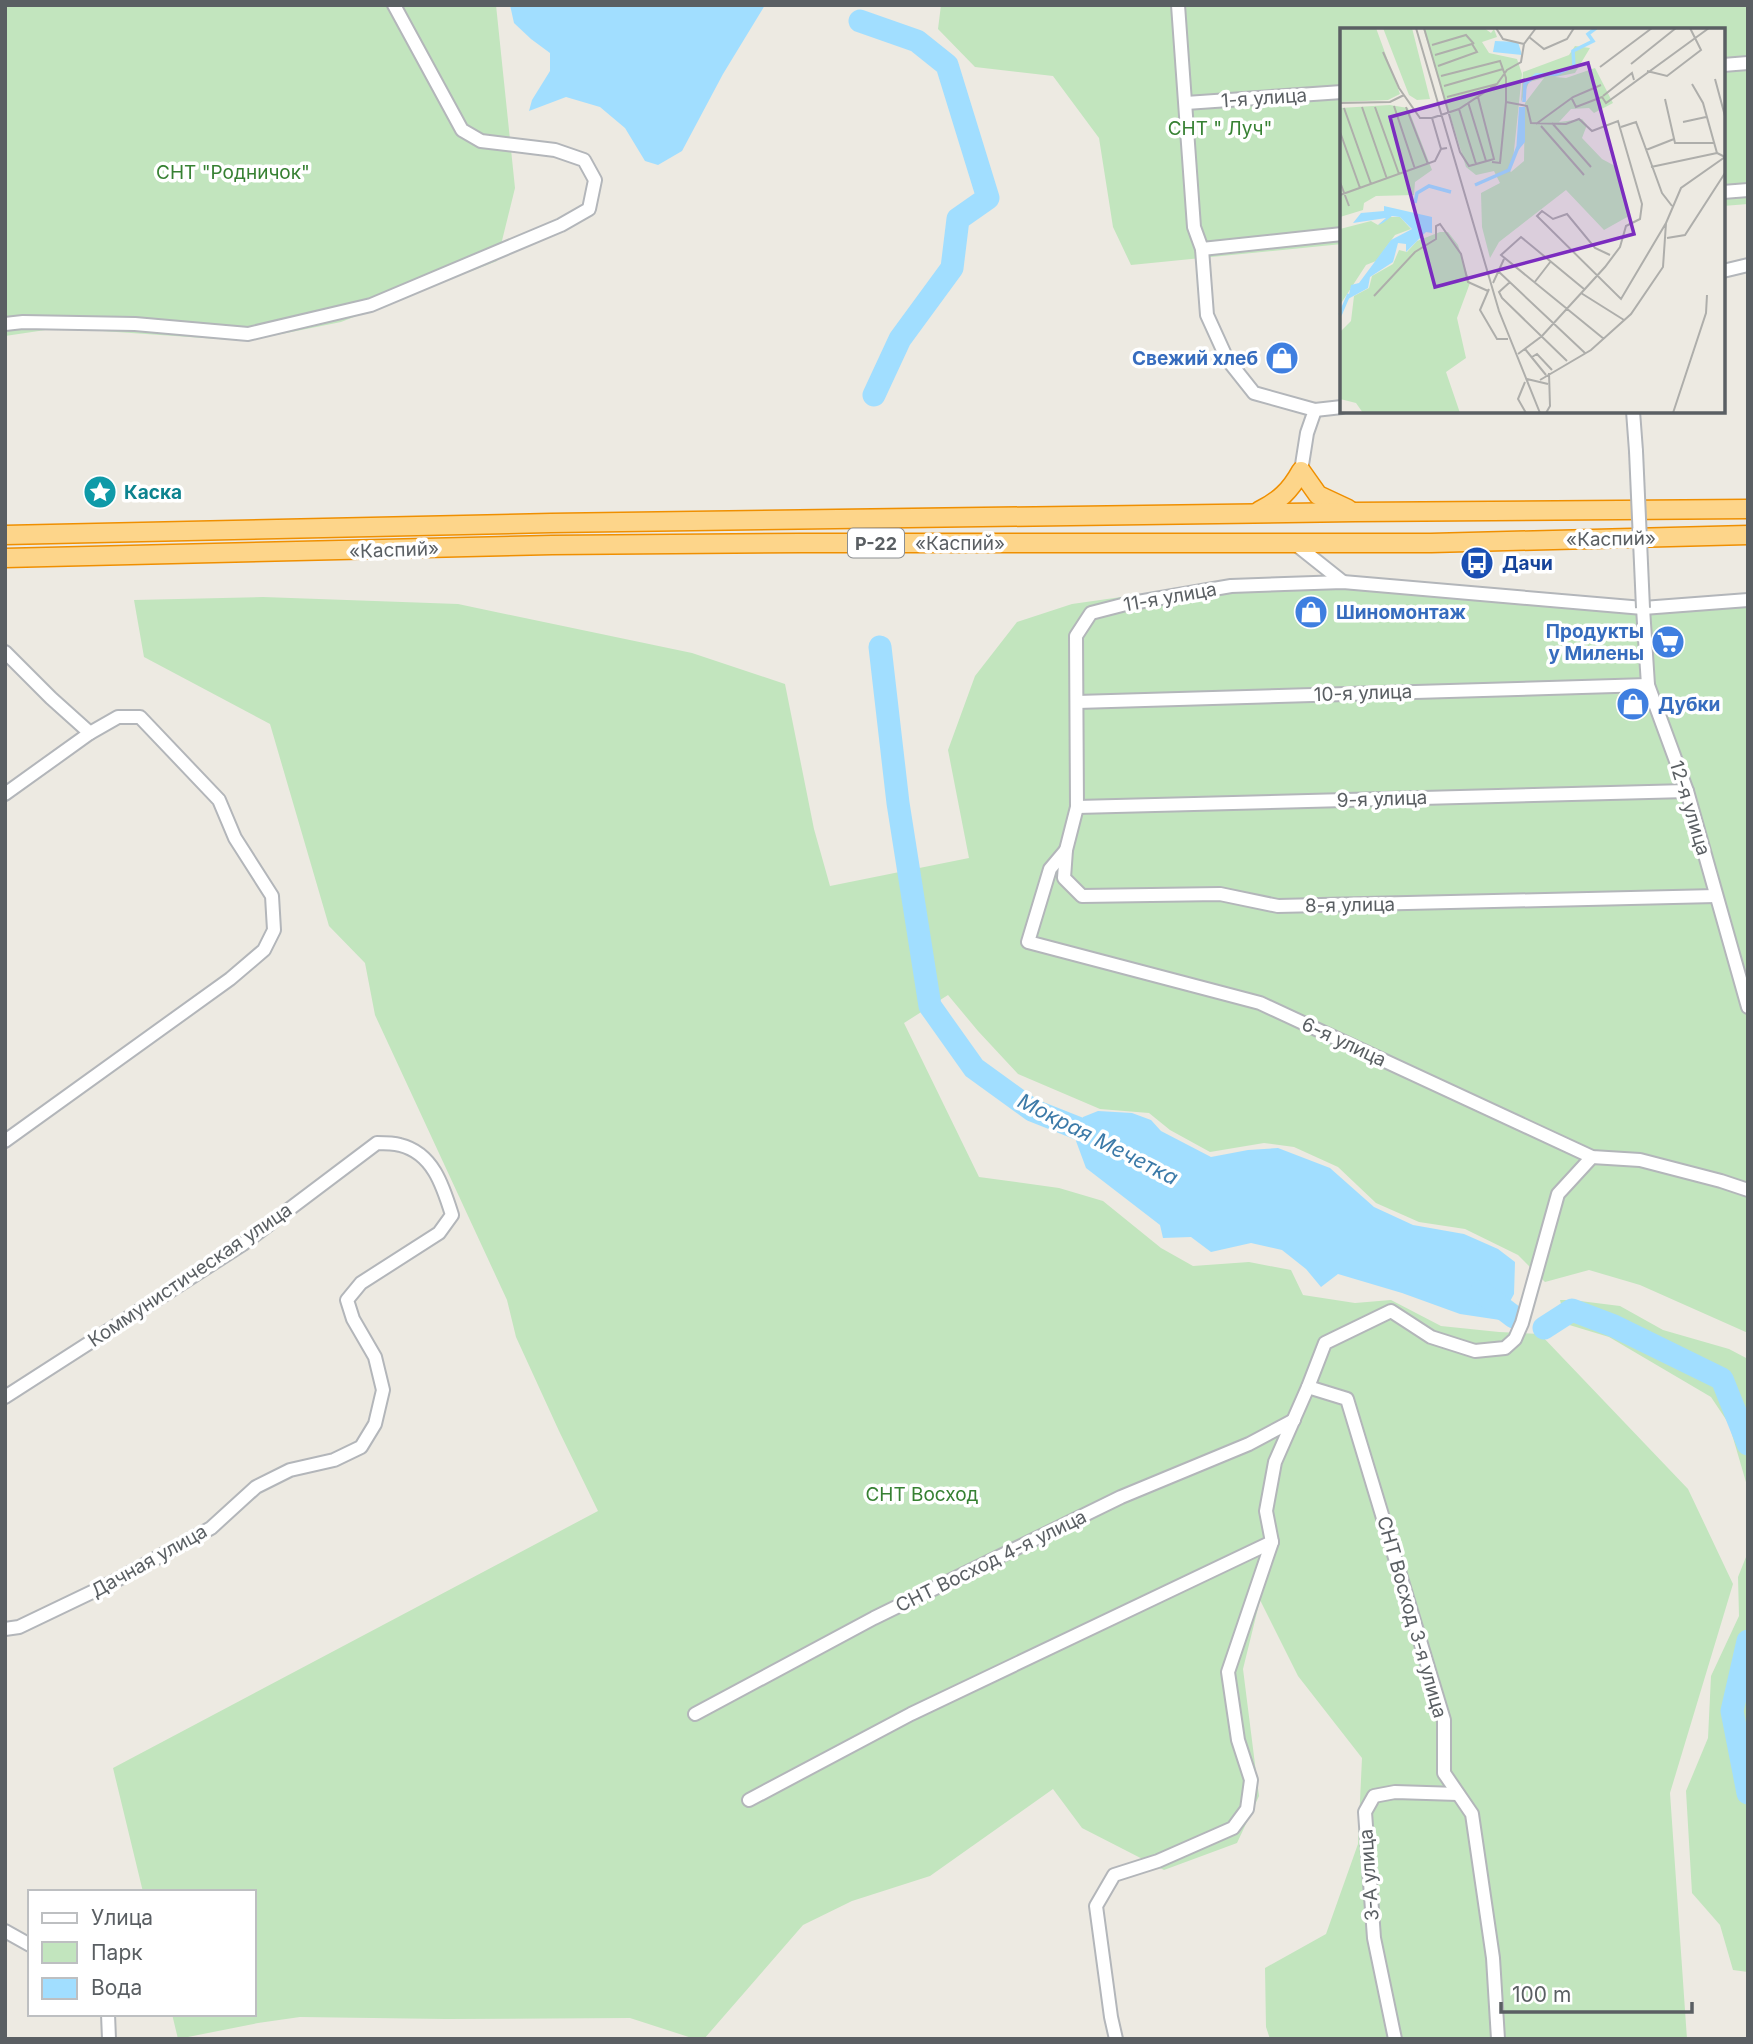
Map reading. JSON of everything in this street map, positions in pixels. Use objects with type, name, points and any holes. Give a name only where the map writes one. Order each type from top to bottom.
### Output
[{"type":"highway","points":[[1254,513],[1278,502],[1301,471],[1318,495],[1355,512]]},
{"type":"highway","name":"«Каспий»","points":[[5,535],[551,523],[1748,509]]},
{"type":"highway","name":"«Каспий»","points":[[5,558],[552,545],[1431,543],[1748,535]]},
{"type":"street","points":[[5,324],[23,321],[135,324],[248,334],[371,305],[561,225],[589,208],[595,180],[584,160],[555,150],[481,141],[462,130],[394,5]]},
{"type":"street","points":[[1178,5],[1194,228],[1202,249],[1208,315],[1227,359],[1254,393],[1315,410],[1340,407]]},
{"type":"street","points":[[1725,65],[1748,63]]},
{"type":"street","name":"1-я улица","points":[[1186,103],[1340,92]]},
{"type":"street","points":[[1725,192],[1748,190]]},
{"type":"street","points":[[1202,249],[1340,234]]},
{"type":"street","points":[[1725,271],[1748,265]]},
{"type":"street","points":[[1301,471],[1307,433],[1315,410]]},
{"type":"street","name":"12-я улица","points":[[1633,413],[1648,685],[1687,791],[1748,1007]]},
{"type":"street","points":[[1294,543],[1343,582]]},
{"type":"street","name":"11-я улица","points":[[1077,807],[1076,636],[1091,613],[1126,604],[1231,586],[1343,582],[1643,608],[1748,600]]},
{"type":"street","points":[[5,652],[90,733]]},
{"type":"street","name":"10-я улица","points":[[1077,702],[1648,685]]},
{"type":"street","points":[[5,794],[90,733],[118,717],[140,717],[219,800],[235,838],[272,896],[274,930],[264,950],[230,979],[5,1141]]},
{"type":"street","name":"9-я улица","points":[[1077,807],[1687,791]]},
{"type":"street","name":"8-я улица","points":[[1077,807],[1066,850],[1064,878],[1082,896],[1220,894],[1278,906],[1716,896]]},
{"type":"street","name":"6-я улица","points":[[1066,850],[1050,869],[1028,942],[1260,1003],[1592,1157],[1640,1160],[1748,1190]]},
{"type":"street","name":"Коммунистическая улица","points":[[5,1397],[243,1244],[377,1143],[401,1145],[422,1155],[440,1178]]},
{"type":"street","points":[[1116,2039],[1096,1906],[1114,1875],[1158,1861],[1233,1828],[1247,1809],[1251,1780],[1238,1740],[1228,1672],[1272,1542],[1266,1510],[1275,1462],[1325,1343],[1391,1311],[1431,1337],[1475,1351],[1504,1348],[1515,1339],[1522,1323],[1558,1194],[1592,1157]]},
{"type":"street","name":"Дачная улица","points":[[5,1629],[19,1627],[115,1581],[211,1528],[256,1487],[290,1470],[334,1460],[361,1447],[376,1424],[383,1390],[375,1357],[353,1319],[347,1300],[361,1283],[439,1233],[452,1215],[440,1178]]},
{"type":"street","name":"СНТ Восход 3-я улица","points":[[1308,1387],[1347,1399],[1444,1720],[1444,1773],[1472,1814],[1493,1958],[1498,2039]]},
{"type":"street","name":"СНТ Восход 4-я улица","points":[[695,1714],[874,1618],[1121,1497],[1249,1444],[1294,1420]]},
{"type":"street","points":[[748,1800],[911,1714],[1272,1542]]},
{"type":"street","name":"3-А улица","points":[[1395,2039],[1374,1938],[1365,1812],[1374,1796],[1395,1791],[1458,1794]]},
{"type":"street","points":[[5,1931],[28,1944]]},
{"type":"street","points":[[108,2016],[109,2039]]},
{"type":"green space","name":"СНТ \"Родничок\"","points":[[5,5],[496,5],[515,188],[497,261],[341,322],[247,341],[59,328],[5,336]]},
{"type":"green space","name":"СНТ \" Луч\"","points":[[941,5],[1748,5],[1748,204],[1725,206],[1725,28],[1340,28],[1340,244],[1131,265],[1113,227],[1099,138],[1053,76],[975,67],[938,29]]},
{"type":"green space","name":"СНТ Восход","points":[[1345,576],[1625,605],[1748,597],[1748,1333],[1640,1285],[1589,1270],[1545,1282],[1518,1255],[1465,1229],[1419,1222],[1376,1203],[1338,1167],[1294,1147],[1264,1143],[1210,1152],[1170,1130],[1149,1113],[1100,1109],[1018,1074],[948,995],[904,1023],[979,1177],[1059,1188],[1103,1201],[1161,1248],[1193,1266],[1249,1262],[1291,1270],[1303,1295],[1355,1303],[1391,1300],[1441,1326],[1540,1334],[1688,1489],[1733,1584],[1670,1793],[1687,2039],[1270,2039],[1266,2027],[1265,1968],[1326,1934],[1358,1844],[1362,1758],[1298,1676],[1260,1600],[1243,1669],[1259,1796],[1237,1843],[1164,1870],[1082,1828],[1053,1789],[930,1876],[852,1901],[803,1925],[704,2039],[695,2039],[630,2018],[300,2017],[178,2039],[172,2016],[256,2016],[256,1890],[143,1890],[113,1768],[598,1511],[516,1337],[507,1300],[375,1015],[365,963],[329,926],[270,724],[144,657],[134,600],[263,597],[458,604],[692,653],[785,684],[814,829],[830,886],[969,858],[948,750],[975,676],[1017,622],[1072,604],[1227,582]]},
{"type":"green space","points":[[1560,1300],[1620,1306],[1663,1330],[1729,1349],[1748,1359],[1748,1489],[1729,1424],[1711,1397],[1609,1337],[1566,1324]]},
{"type":"green space","points":[[1748,1552],[1748,1972],[1733,1970],[1720,1925],[1692,1893],[1686,1791],[1708,1738],[1711,1676],[1739,1616],[1738,1577]]},
{"type":"water","points":[[510,5],[765,5],[723,74],[682,151],[658,165],[645,161],[625,128],[600,107],[566,97],[529,111],[532,100],[550,71],[550,53],[514,23]]},
{"type":"water","points":[[1098,1111],[1132,1113],[1151,1120],[1161,1131],[1211,1157],[1278,1148],[1330,1168],[1374,1207],[1413,1225],[1464,1234],[1498,1249],[1515,1262],[1514,1294],[1500,1320],[1460,1314],[1338,1274],[1321,1287],[1306,1269],[1282,1250],[1251,1243],[1211,1252],[1191,1237],[1163,1238],[1160,1225],[1086,1168],[1076,1141],[1083,1117]]},
{"type":"waterway","name":"Мокрая Мечетка","points":[[860,21],[917,41],[947,65],[988,198],[958,219],[952,268],[900,339],[874,395]]},
{"type":"waterway","name":"Мокрая Мечетка","points":[[880,647],[898,803],[930,1006],[974,1068],[1032,1110],[1080,1129],[1106,1143]]},
{"type":"waterway","name":"Мокрая Мечетка","points":[[1481,1292],[1514,1317]]},
{"type":"waterway","name":"Мокрая Мечетка","points":[[1544,1328],[1572,1310],[1614,1326],[1722,1379],[1748,1444]]},
{"type":"waterway","name":"Мокрая Мечетка","points":[[1748,1641],[1732,1711],[1748,1793]]},
{"type":"place","name":"Свежий хлеб","points":[[1282,358]]},
{"type":"place","name":"Каска","points":[[100,492]]},
{"type":"place","name":"Дачи","points":[[1477,563]]},
{"type":"place","name":"Шиномонтаж","points":[[1311,612]]},
{"type":"place","name":"Продукты у Милены","points":[[1668,642]]},
{"type":"place","name":"Дубки","points":[[1633,704]]}]
